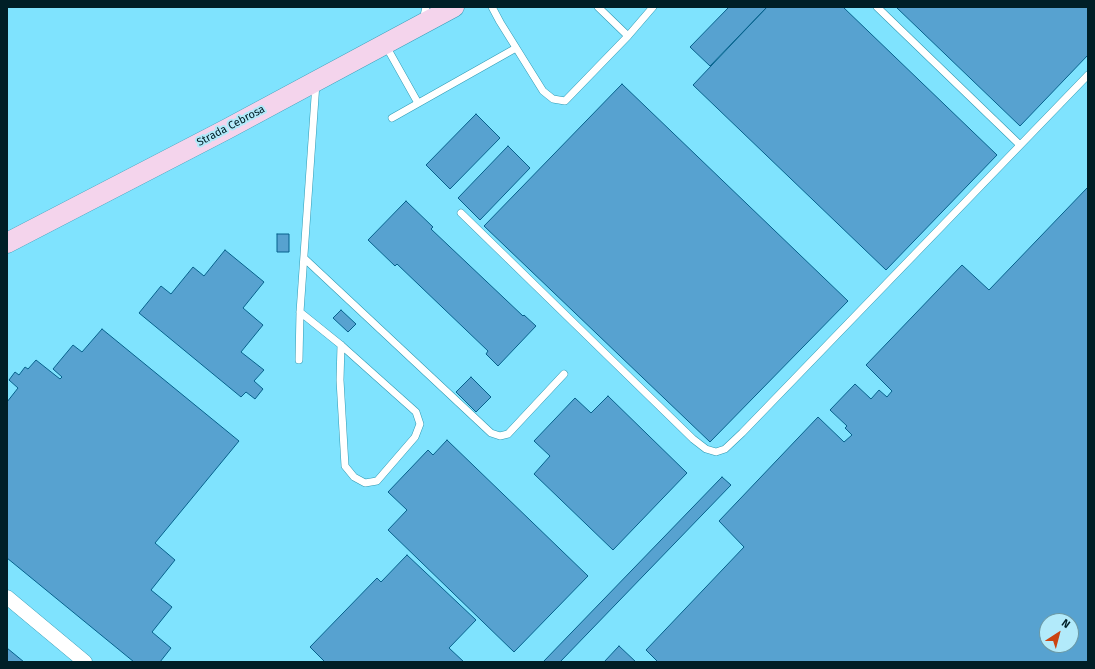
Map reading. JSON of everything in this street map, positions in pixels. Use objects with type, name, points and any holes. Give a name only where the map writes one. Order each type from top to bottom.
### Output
[{"type":"main road","name":"Strada Cebrosa","points":[[7,243],[227,129],[385,44],[424,16],[454,7]]},
{"type":"street","points":[[7,597],[85,662]]},
{"type":"lane","points":[[492,7],[543,91],[554,99],[565,101],[628,36],[653,7]]},
{"type":"lane","points":[[598,7],[628,36]]},
{"type":"lane","points":[[877,7],[1020,145]]},
{"type":"lane","points":[[385,44],[418,103]]},
{"type":"lane","points":[[392,118],[516,48]]},
{"type":"lane","points":[[461,213],[693,439],[706,449],[716,452],[725,449],[742,433],[1088,75]]},
{"type":"lane","points":[[298,360],[316,81]]},
{"type":"lane","points":[[305,259],[491,433],[500,436],[508,434],[564,374]]},
{"type":"lane","points":[[300,312],[341,345],[416,412],[420,424],[415,437],[377,480],[365,483],[354,477],[344,466],[340,380],[341,345]]},
{"type":"building","points":[[729,7],[767,7],[710,66],[690,47]]},
{"type":"building","points":[[767,7],[843,7],[997,155],[886,270],[693,85]]},
{"type":"building","points":[[896,7],[1088,7],[1088,55],[1020,126]]},
{"type":"building","points":[[622,84],[848,301],[710,442],[484,226]]},
{"type":"building","points":[[476,114],[500,138],[450,189],[426,165]]},
{"type":"building","points":[[508,146],[530,168],[480,220],[458,198]]},
{"type":"building","points":[[1088,187],[1088,662],[658,662],[646,650],[744,547],[719,521],[818,417],[844,442],[852,435],[845,428],[847,426],[830,410],[855,384],[871,399],[879,390],[887,397],[892,391],[866,365],[962,265],[989,290]]},
{"type":"building","points":[[406,201],[433,227],[431,229],[523,316],[524,315],[536,326],[498,366],[486,354],[488,351],[397,264],[395,266],[368,240]]},
{"type":"building","points":[[277,234],[289,234],[289,252],[277,252]]},
{"type":"building","points":[[225,250],[264,282],[243,308],[263,325],[241,352],[264,370],[254,381],[263,389],[255,399],[246,392],[241,397],[139,313],[161,286],[171,294],[193,267],[204,276]]},
{"type":"building","points":[[341,310],[356,324],[348,332],[333,318]]},
{"type":"building","points":[[102,329],[239,441],[155,543],[175,560],[151,590],[172,607],[152,632],[171,648],[160,662],[134,662],[7,558],[7,402],[18,388],[9,380],[15,372],[19,375],[25,367],[28,369],[36,360],[60,379],[62,377],[53,369],[73,345],[82,352]]},
{"type":"building","points":[[471,377],[491,397],[476,412],[456,392]]},
{"type":"building","points":[[608,396],[687,473],[613,550],[534,474],[550,456],[534,441],[575,398],[591,413]]},
{"type":"building","points":[[447,440],[588,576],[514,652],[388,530],[407,510],[388,492],[428,450],[433,455]]},
{"type":"building","points":[[722,477],[731,485],[560,662],[543,662]]},
{"type":"building","points":[[407,555],[476,620],[449,648],[464,662],[325,662],[310,647],[377,578],[381,582]]},
{"type":"building","points":[[619,646],[636,662],[604,662]]},
{"type":"building","points":[[7,648],[24,662],[7,662]]}]
